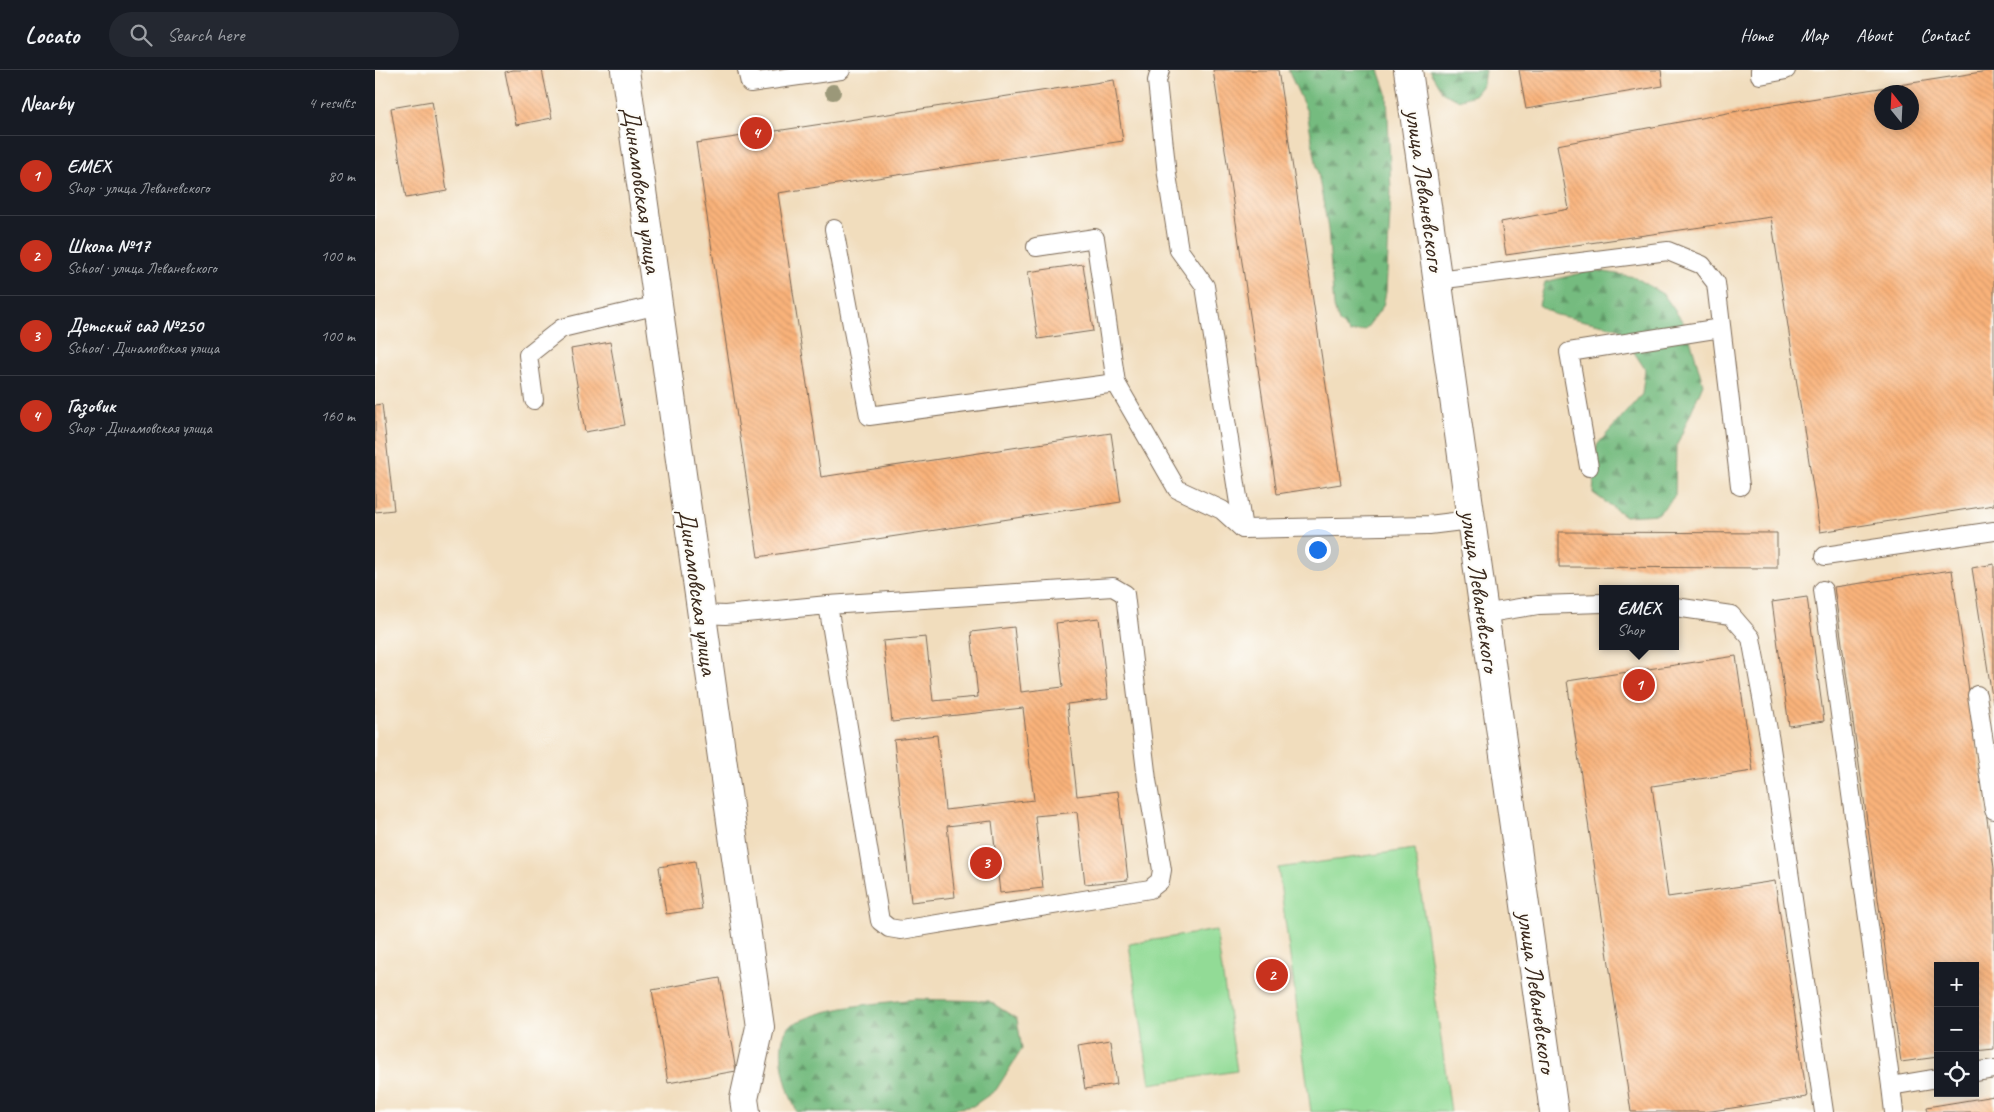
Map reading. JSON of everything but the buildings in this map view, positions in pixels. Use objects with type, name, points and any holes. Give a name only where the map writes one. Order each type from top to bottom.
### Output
[{"type":"street","name":"Динамовская улица","points":[[625,70],[760,1027],[744,1099],[746,1112]]},
{"type":"street","name":"улица Леваневского","points":[[1408,70],[1554,1112]]},
{"type":"lane","points":[[747,70],[749,83],[841,70]]},
{"type":"lane","points":[[1160,70],[1157,82],[1167,175],[1179,250],[1205,286],[1243,529]]},
{"type":"lane","points":[[1760,70],[1760,75],[1786,70]]},
{"type":"lane","points":[[834,229],[869,416],[1116,383]]},
{"type":"lane","points":[[1036,248],[1095,238],[1116,383],[1177,489],[1222,510],[1243,529],[1429,525],[1470,520]]},
{"type":"lane","points":[[1437,280],[1669,251],[1702,265],[1716,283],[1740,486]]},
{"type":"lane","points":[[534,400],[528,355],[563,328],[658,305]]},
{"type":"lane","points":[[1589,467],[1569,352],[1721,328]]},
{"type":"lane","points":[[1825,556],[1994,531]]},
{"type":"lane","points":[[701,614],[725,615],[828,605],[1113,587],[1125,594],[1147,780],[1162,870],[1160,881],[1150,889],[901,930],[889,928],[880,921],[828,605]]},
{"type":"lane","points":[[1823,590],[1894,1112]]},
{"type":"lane","points":[[1483,614],[1538,605],[1599,603]]},
{"type":"lane","points":[[1679,608],[1731,615],[1751,638],[1770,741],[1824,1112]]},
{"type":"lane","points":[[1977,695],[1994,810]]},
{"type":"lane","points":[[1979,1071],[1994,1069]]},
{"type":"lane","points":[[1891,1086],[1934,1079]]},
{"type":"green space","points":[[1288,70],[1379,70],[1387,93],[1391,192],[1386,292],[1383,306],[1365,330],[1350,333],[1339,322],[1334,307],[1328,229],[1307,112]]},
{"type":"green space","points":[[1429,70],[1485,70],[1483,84],[1474,95],[1458,100],[1443,93]]},
{"type":"green space","points":[[1593,270],[1635,277],[1664,295],[1687,328],[1703,384],[1676,447],[1675,496],[1658,514],[1625,516],[1593,493],[1597,445],[1642,394],[1645,369],[1618,328],[1553,314],[1539,305],[1545,282]]},
{"type":"green space","points":[[1415,849],[1451,1112],[1311,1112],[1278,868]]},
{"type":"green space","points":[[1216,930],[1237,1071],[1150,1084],[1129,944]]},
{"type":"green space","points":[[915,999],[989,1001],[1017,1019],[1022,1049],[996,1090],[973,1106],[934,1112],[797,1112],[785,1080],[781,1055],[785,1033],[791,1025],[815,1015],[843,1008]]},
{"type":"place","name":"Газовик","points":[[756,133]]},
{"type":"place","name":"EMEX","points":[[1639,685]]},
{"type":"place","name":"Детский сад №250","points":[[986,863]]},
{"type":"place","name":"Школа №17","points":[[1272,975]]}]
